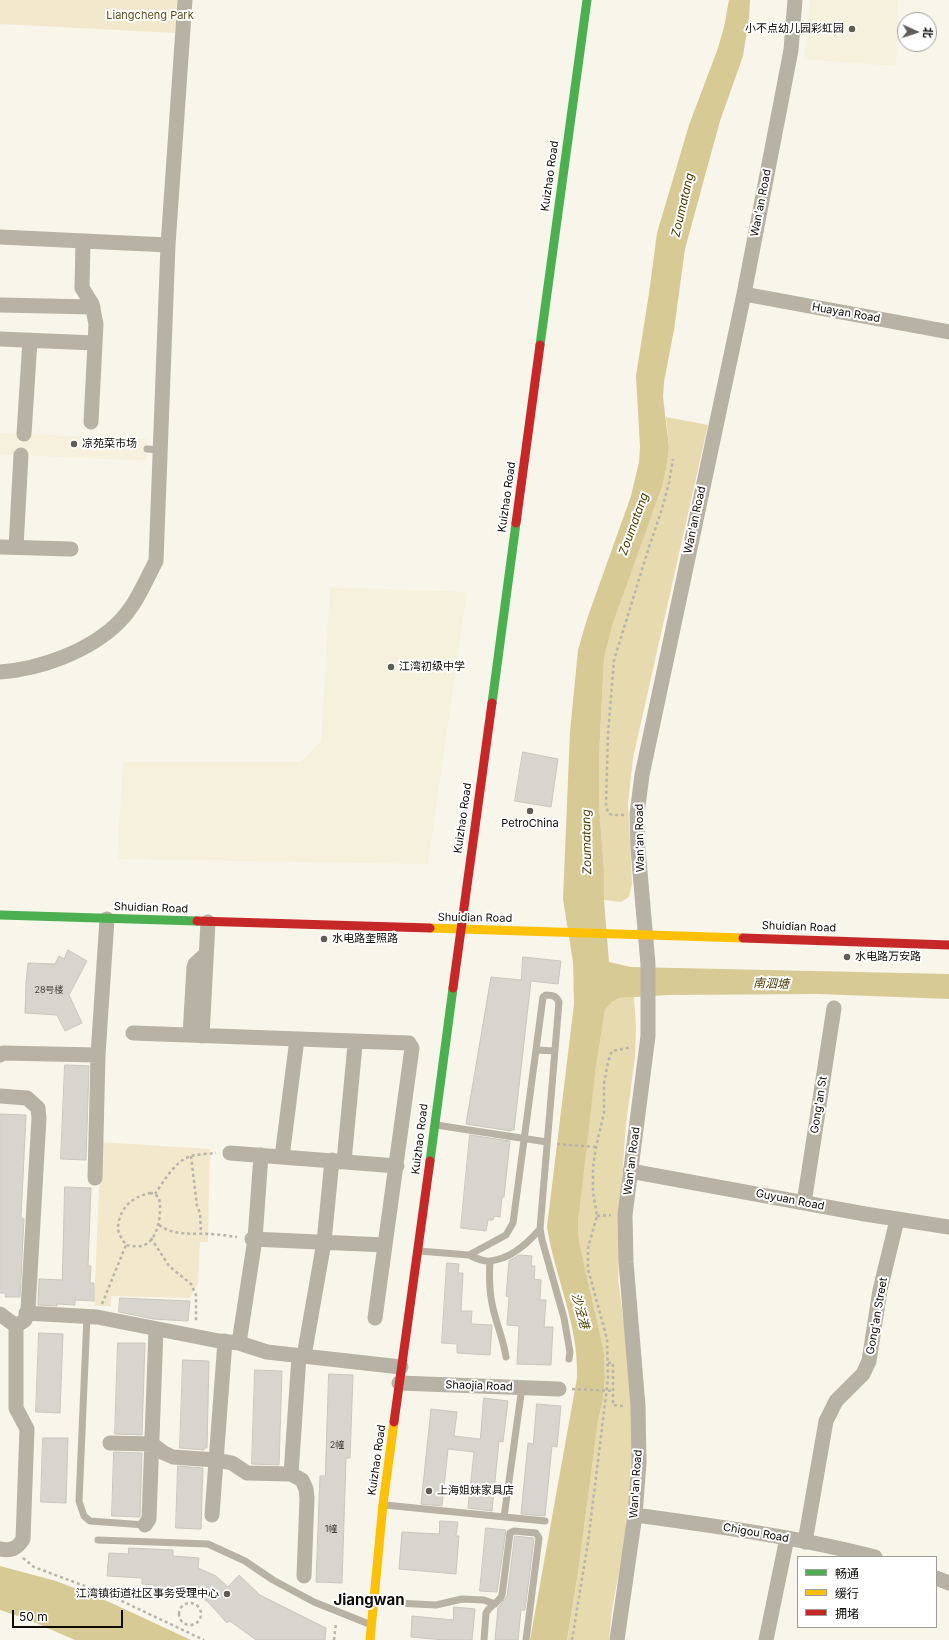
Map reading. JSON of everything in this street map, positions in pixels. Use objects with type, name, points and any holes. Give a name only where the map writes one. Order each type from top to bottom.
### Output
[{"type":"main road","name":"Kuizhao Road","points":[[370,1640],[383,1504],[401,1367],[418,1251],[460,929],[586,0]]},
{"type":"main road","name":"Shuidian Road","points":[[0,915],[556,931],[949,945]]},
{"type":"street","points":[[0,672],[38,664],[69,655],[95,642],[120,621],[139,594],[156,561],[154,450],[185,0]]},
{"type":"street","name":"Wan'an Road","points":[[617,1640],[635,1515],[639,1427],[626,1262],[625,1215],[647,1045],[649,1007],[648,964],[638,849],[637,814],[642,775],[744,294],[791,50],[795,0]]},
{"type":"street","points":[[0,237],[168,245]]},
{"type":"street","points":[[83,241],[82,288],[93,307],[96,324],[91,422]]},
{"type":"street","name":"Huayan Road","points":[[744,294],[949,332]]},
{"type":"street","points":[[0,305],[93,307]]},
{"type":"street","points":[[0,339],[95,343]]},
{"type":"street","points":[[24,434],[30,340]]},
{"type":"street","points":[[16,548],[21,455]]},
{"type":"street","points":[[0,547],[71,549]]},
{"type":"street","points":[[94,1178],[98,1055],[107,919]]},
{"type":"street","points":[[196,1036],[195,964],[206,954],[208,922]]},
{"type":"street","name":"Gong'an St","points":[[804,1203],[834,1008]]},
{"type":"street","points":[[133,1033],[409,1043],[412,1048],[375,1318]]},
{"type":"street","points":[[282,1156],[297,1039]]},
{"type":"street","points":[[291,1474],[301,1356],[324,1242],[338,1160],[355,1044],[353,1041]]},
{"type":"street","points":[[0,1055],[3,1053],[98,1055]]},
{"type":"street","points":[[0,1096],[27,1098],[38,1108],[39,1118],[26,1313],[25,1320],[16,1326]]},
{"type":"street","points":[[230,1153],[338,1160],[397,1166]]},
{"type":"street","points":[[212,1515],[216,1460],[232,1342],[254,1239],[261,1155]]},
{"type":"street","name":"Guyuan Road","points":[[630,1170],[897,1220],[949,1227]]},
{"type":"street","name":"Gong'an Street","points":[[805,1542],[826,1421],[836,1402],[863,1374],[869,1361],[880,1290],[897,1220]]},
{"type":"street","points":[[254,1239],[386,1245]]},
{"type":"street","points":[[26,1313],[92,1317],[232,1342],[267,1352],[401,1367]]},
{"type":"street","points":[[0,1314],[16,1326]]},
{"type":"street","points":[[6,1549],[19,1546],[23,1539],[27,1429],[16,1408],[16,1326]]},
{"type":"street","points":[[145,1524],[149,1519],[156,1328]]},
{"type":"street","name":"Shaojia Road","points":[[399,1383],[565,1389]]},
{"type":"street","points":[[110,1442],[152,1444],[164,1453],[173,1457],[216,1460],[232,1463],[246,1473],[291,1474],[302,1480],[307,1494],[304,1576]]},
{"type":"street","name":"Chigou Road","points":[[635,1515],[787,1538],[846,1549],[872,1556]]},
{"type":"street","points":[[766,1640],[787,1538]]},
{"type":"street","points":[[937,1578],[949,1583]]},
{"type":"lane","points":[[469,1255],[506,1235],[513,1223],[543,997],[546,994],[552,995],[556,997],[559,1002],[540,1229],[564,1318],[570,1352],[569,1359]]},
{"type":"lane","points":[[536,1050],[555,1051]]},
{"type":"lane","points":[[434,1124],[547,1142]]},
{"type":"lane","points":[[418,1251],[469,1255],[482,1260],[490,1261],[503,1258],[528,1243],[540,1229]]},
{"type":"lane","points":[[490,1261],[489,1287],[492,1308],[504,1340],[506,1357]]},
{"type":"lane","points":[[92,1317],[79,1501],[84,1516],[90,1521],[145,1524]]},
{"type":"lane","points":[[504,1517],[522,1387]]},
{"type":"lane","points":[[383,1504],[545,1521]]},
{"type":"lane","points":[[484,1640],[486,1613],[488,1609],[500,1600],[502,1595],[510,1533],[514,1530],[536,1533],[539,1538],[526,1640]]},
{"type":"lane","points":[[98,1540],[208,1544],[245,1561],[273,1580],[314,1602],[371,1625]]},
{"type":"lane","points":[[373,1602],[436,1605],[462,1599],[484,1600],[495,1604]]},
{"type":"path","points":[[637,814],[612,815],[608,813],[606,805],[610,699],[614,660],[648,547],[661,512],[669,483],[673,459]]},
{"type":"path","points":[[572,1640],[588,1542],[606,1404],[608,1363],[606,1339],[588,1269],[588,1248],[597,1216],[593,1192],[593,1167],[604,1113],[604,1083],[608,1062],[612,1051],[647,1045]]},
{"type":"path","points":[[556,1144],[596,1147]]},
{"type":"path","points":[[155,1194],[182,1160],[191,1156],[221,1152],[230,1153]]},
{"type":"path","points":[[191,1156],[197,1206],[200,1213],[201,1234]]},
{"type":"path","points":[[150,1193],[155,1194],[159,1198],[160,1202],[159,1225],[145,1245],[140,1247],[126,1246],[118,1228],[123,1212],[133,1198],[150,1193]]},
{"type":"path","points":[[159,1225],[165,1230],[176,1233],[254,1239]]},
{"type":"path","points":[[151,1238],[169,1266],[191,1284],[196,1295],[196,1336]]},
{"type":"path","points":[[92,1317],[126,1246]]},
{"type":"path","points":[[608,1363],[613,1363],[613,1405]]},
{"type":"path","points":[[565,1389],[614,1391]]},
{"type":"path","points":[[6,1549],[34,1567],[110,1595],[204,1640]]},
{"type":"path","points":[[192,1603],[200,1608],[201,1618],[193,1624],[187,1624],[181,1619],[180,1610],[183,1605],[192,1603]]},
{"type":"path","points":[[334,1640],[337,1612]]},
{"type":"path","points":[[184,1630],[187,1624]]},
{"type":"shaded area","name":"小不点幼儿园彩虹园","points":[[810,0],[898,0],[896,66],[804,59]]},
{"type":"shaded area","points":[[666,417],[708,425],[633,758],[628,803],[632,884],[629,897],[621,902],[604,900],[604,869],[599,806],[599,757],[604,658],[613,623],[667,464],[669,448]]},
{"type":"shaded area","name":"凉苑菜市场","points":[[0,433],[147,439],[146,461],[0,454]]},
{"type":"shaded area","name":"江湾初级中学","points":[[330,587],[467,592],[428,864],[117,859],[123,762],[301,762],[321,741]]},
{"type":"shaded area","points":[[634,997],[636,1027],[635,1057],[626,1124],[621,1190],[618,1279],[630,1370],[634,1452],[625,1539],[612,1610],[609,1640],[567,1640],[578,1573],[605,1379],[604,1352],[579,1241],[578,1221],[580,1195],[596,1067],[605,1010],[612,1002],[619,998]]},
{"type":"green space","name":"Liangcheng Park","points":[[0,0],[177,0],[175,33],[0,24]]},
{"type":"green space","points":[[101,1142],[210,1149],[208,1242],[200,1242],[198,1283],[190,1298],[111,1296],[111,1306],[94,1306]]},
{"type":"water","points":[[729,0],[750,0],[749,18],[743,56],[720,121],[685,249],[674,330],[664,382],[663,397],[669,448],[667,464],[662,486],[613,623],[604,658],[599,757],[599,806],[609,962],[631,967],[949,974],[949,999],[818,994],[668,995],[619,998],[612,1002],[605,1010],[596,1067],[578,1221],[579,1241],[604,1352],[605,1379],[603,1399],[598,1422],[578,1573],[567,1640],[530,1640],[577,1378],[577,1358],[574,1339],[547,1227],[574,1004],[573,962],[563,899],[570,732],[578,650],[587,619],[631,496],[639,462],[640,447],[636,376],[657,233],[689,125],[718,48]]},
{"type":"water","points":[[0,1566],[56,1581],[107,1601],[191,1640],[75,1640],[27,1619],[0,1610]]},
{"type":"building","points":[[523,752],[558,759],[551,807],[515,801]]},
{"type":"building","points":[[68,950],[87,961],[69,995],[82,1023],[65,1031],[57,1015],[25,1013],[26,983],[28,963],[55,964],[59,956],[64,959]]},
{"type":"building","points":[[523,957],[561,961],[558,984],[531,981],[514,1130],[511,1131],[466,1124],[491,977],[521,980]]},
{"type":"building","points":[[65,1065],[89,1066],[86,1160],[61,1159]]},
{"type":"building","points":[[0,1114],[26,1115],[21,1218],[24,1219],[20,1297],[5,1297],[6,1293],[0,1293]]},
{"type":"building","points":[[470,1135],[510,1141],[504,1197],[502,1197],[500,1217],[494,1216],[493,1220],[488,1220],[486,1231],[461,1228]]},
{"type":"building","points":[[65,1187],[91,1188],[88,1266],[91,1266],[90,1283],[94,1283],[94,1301],[75,1300],[75,1305],[38,1305],[39,1279],[62,1280]]},
{"type":"building","points":[[519,1255],[532,1256],[531,1266],[535,1266],[534,1279],[541,1280],[540,1300],[546,1300],[544,1327],[553,1327],[551,1365],[517,1364],[519,1326],[507,1325],[509,1297],[506,1296],[509,1261]]},
{"type":"building","points":[[447,1263],[459,1264],[458,1273],[463,1273],[461,1311],[472,1311],[471,1324],[492,1325],[490,1355],[457,1353],[457,1344],[442,1343]]},
{"type":"building","points":[[120,1298],[190,1301],[188,1321],[153,1319],[119,1312]]},
{"type":"building","points":[[39,1333],[63,1334],[60,1413],[36,1412]]},
{"type":"building","points":[[118,1343],[145,1343],[142,1435],[115,1434]]},
{"type":"building","points":[[183,1360],[209,1361],[207,1448],[204,1448],[204,1450],[180,1448]]},
{"type":"building","points":[[255,1370],[282,1371],[279,1465],[252,1464]]},
{"type":"building","points":[[329,1374],[353,1375],[350,1458],[346,1458],[342,1583],[316,1582],[320,1476],[325,1476]]},
{"type":"building","points":[[484,1398],[508,1401],[503,1442],[499,1441],[492,1511],[468,1508],[474,1452],[448,1449],[442,1506],[421,1504],[431,1409],[457,1412],[454,1436],[480,1439]]},
{"type":"building","points":[[537,1404],[561,1406],[557,1447],[552,1446],[545,1516],[521,1514],[528,1443],[533,1444]]},
{"type":"building","points":[[43,1438],[68,1438],[66,1503],[41,1502]]},
{"type":"building","points":[[114,1452],[142,1453],[140,1517],[112,1516]]},
{"type":"building","points":[[178,1466],[203,1468],[201,1529],[176,1528]]},
{"type":"building","points":[[440,1521],[458,1522],[456,1536],[459,1536],[456,1574],[399,1569],[402,1532],[439,1534]]},
{"type":"building","points":[[486,1528],[506,1530],[497,1592],[480,1591]]},
{"type":"building","points":[[515,1536],[534,1539],[525,1610],[521,1610],[518,1640],[495,1640],[498,1608],[507,1596]]},
{"type":"building","name":"江湾镇街道社区事务受理中心","points":[[129,1548],[173,1550],[173,1556],[199,1558],[198,1568],[216,1576],[228,1587],[239,1575],[260,1595],[326,1628],[325,1640],[256,1640],[230,1621],[227,1623],[208,1602],[194,1593],[154,1589],[154,1585],[142,1584],[142,1578],[107,1576],[109,1553],[128,1554]]},
{"type":"building","points":[[454,1607],[475,1609],[472,1640],[444,1640],[411,1637],[412,1616],[453,1620]]},
{"type":"traffic: fast","points":[[540,345],[587,0]]},
{"type":"traffic: fast","points":[[492,703],[516,523]]},
{"type":"traffic: fast","points":[[0,915],[197,921]]},
{"type":"traffic: fast","points":[[430,1161],[453,988]]},
{"type":"traffic: slow","points":[[430,928],[743,938]]},
{"type":"traffic: slow","points":[[370,1640],[383,1504],[394,1422]]},
{"type":"traffic: jam","points":[[516,523],[540,345]]},
{"type":"traffic: jam","points":[[453,988],[492,703]]},
{"type":"traffic: jam","points":[[197,921],[430,928]]},
{"type":"traffic: jam","points":[[743,938],[949,945]]},
{"type":"traffic: jam","points":[[394,1422],[430,1161]]},
{"type":"place","name":"小不点幼儿园彩虹园","points":[[852,29]]},
{"type":"place","name":"凉苑菜市场","points":[[74,444]]},
{"type":"place","name":"江湾初级中学","points":[[391,667]]},
{"type":"place","name":"PetroChina","points":[[530,811]]},
{"type":"place","name":"水电路奎照路","points":[[324,939]]},
{"type":"place","name":"水电路万安路","points":[[847,957]]},
{"type":"place","name":"上海姐妹家具店","points":[[429,1491]]},
{"type":"place","name":"江湾镇街道社区事务受理中心","points":[[227,1594]]},
{"type":"district","name":"Jiangwan","points":[[369,1600]]},
{"type":"water label","name":"Zoumatang","points":[[683,205]]},
{"type":"water label","name":"Zoumatang","points":[[634,524]]},
{"type":"water label","name":"Zoumatang","points":[[587,842]]},
{"type":"water label","name":"南泗塘","points":[[771,984]]},
{"type":"water label","name":"沙泾港","points":[[580,1311]]}]
